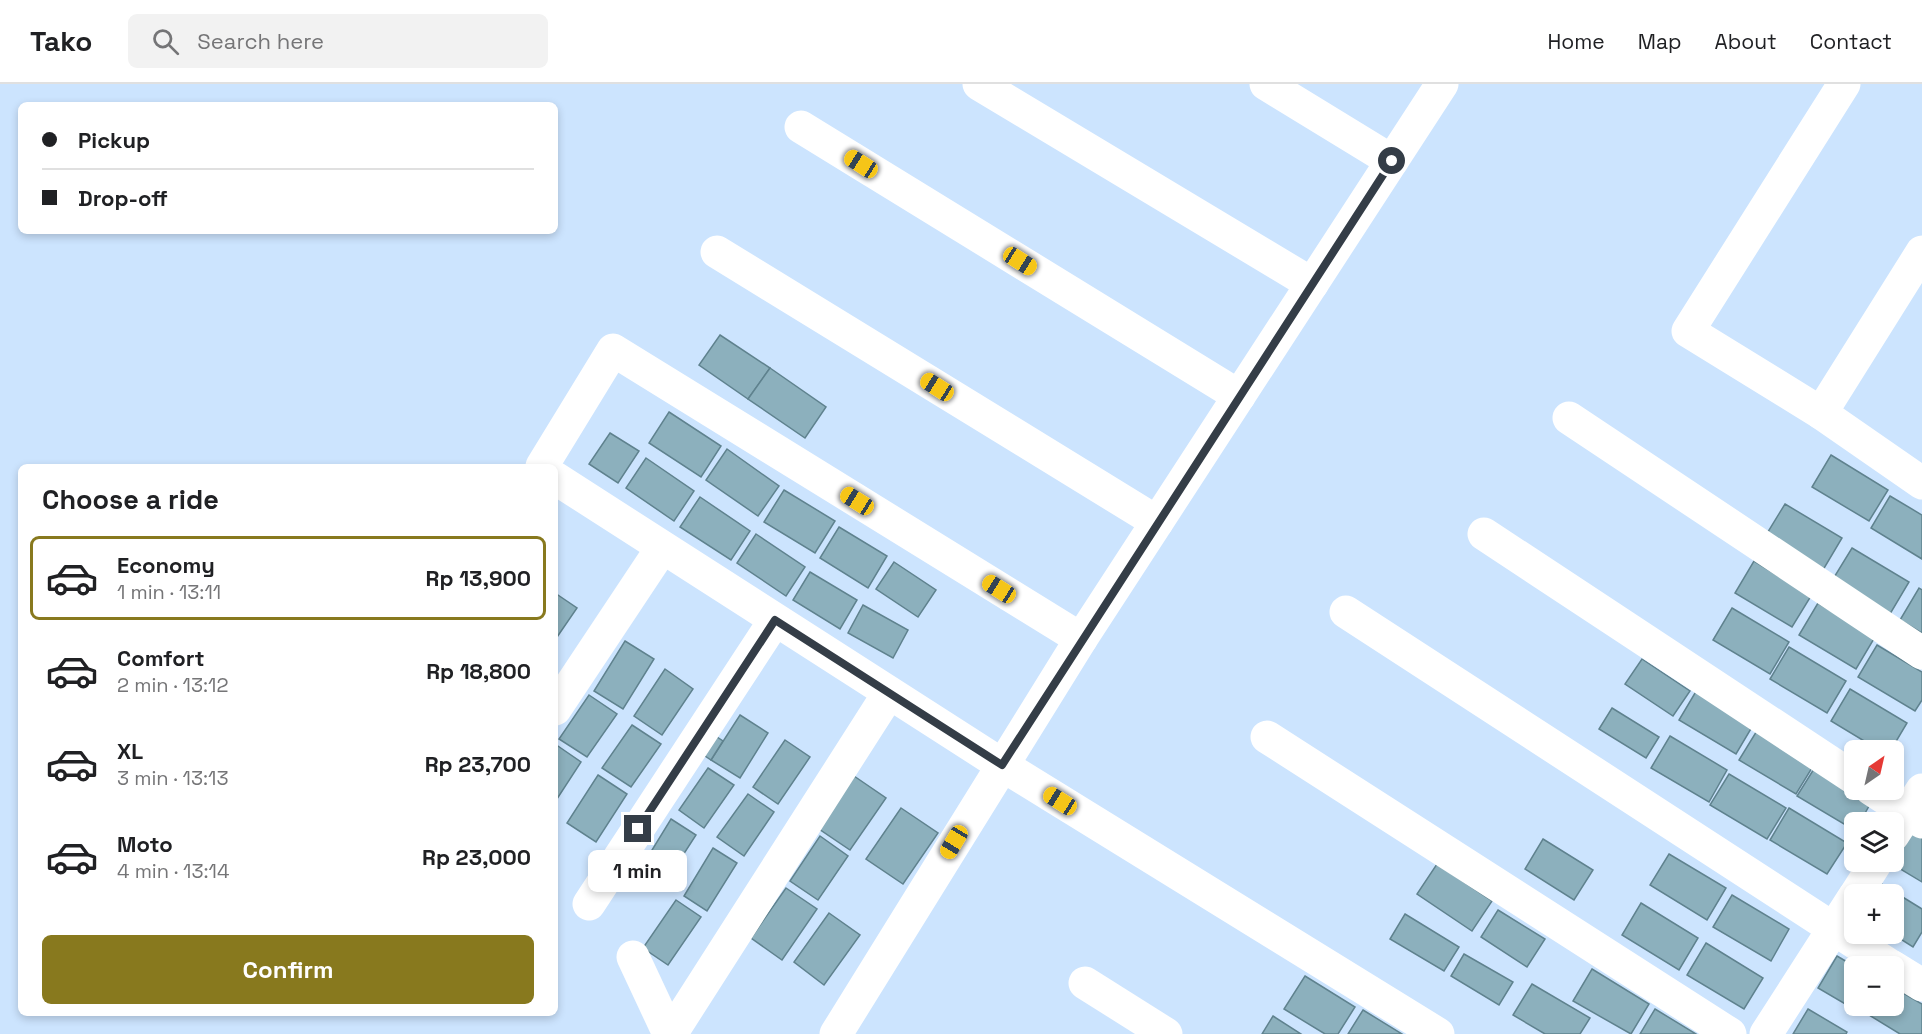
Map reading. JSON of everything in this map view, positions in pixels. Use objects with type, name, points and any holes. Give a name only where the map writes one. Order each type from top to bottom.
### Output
[{"type":"street","points":[[979,84],[1312,284]]},
{"type":"street","points":[[1266,84],[1392,161]]},
{"type":"street","points":[[836,1034],[1081,639],[1442,84]]},
{"type":"street","points":[[1844,84],[1688,331],[1821,413],[1922,483]]},
{"type":"street","points":[[801,127],[1239,396]]},
{"type":"street","points":[[717,252],[1157,522]]},
{"type":"street","points":[[1821,413],[1922,252]]},
{"type":"street","points":[[543,464],[613,350],[1081,639]]},
{"type":"street","points":[[1569,418],[1922,652]]},
{"type":"street","points":[[558,480],[1002,765],[1438,1034]]},
{"type":"street","points":[[1484,534],[1844,771]]},
{"type":"street","points":[[558,704],[662,548]]},
{"type":"street","points":[[1346,612],[1874,956]]},
{"type":"street","points":[[589,904],[775,620]]},
{"type":"street","points":[[670,1034],[889,693]]},
{"type":"street","points":[[1267,737],[1730,1034]]},
{"type":"street","points":[[1888,800],[1911,815]]},
{"type":"street","points":[[1766,1034],[1844,912]]},
{"type":"street","points":[[633,957],[670,1034]]},
{"type":"street","points":[[1904,974],[1922,985]]},
{"type":"street","points":[[1085,983],[1166,1034]]},
{"type":"building","points":[[720,335],[770,368],[748,399],[699,365]]},
{"type":"building","points":[[770,368],[826,407],[805,438],[748,399]]},
{"type":"building","points":[[669,412],[721,446],[701,477],[649,443]]},
{"type":"building","points":[[610,433],[639,451],[618,483],[589,464]]},
{"type":"building","points":[[727,449],[779,486],[758,516],[706,480]]},
{"type":"building","points":[[1831,455],[1888,490],[1869,521],[1812,487]]},
{"type":"building","points":[[646,458],[694,491],[674,521],[626,488]]},
{"type":"building","points":[[784,490],[835,521],[815,553],[764,522]]},
{"type":"building","points":[[1890,496],[1922,515],[1922,559],[1871,528]]},
{"type":"building","points":[[700,497],[750,531],[731,560],[680,527]]},
{"type":"building","points":[[1785,504],[1842,538],[1823,570],[1766,535]]},
{"type":"building","points":[[839,527],[887,556],[868,588],[820,558]]},
{"type":"building","points":[[756,534],[805,567],[786,596],[737,563]]},
{"type":"building","points":[[1852,548],[1909,582],[1890,614],[1833,579]]},
{"type":"building","points":[[1754,561],[1811,596],[1792,627],[1735,593]]},
{"type":"building","points":[[894,562],[936,590],[918,617],[876,589]]},
{"type":"building","points":[[810,572],[857,600],[840,629],[793,600]]},
{"type":"building","points":[[1919,588],[1922,590],[1922,633],[1900,620]]},
{"type":"building","points":[[558,595],[577,608],[558,636]]},
{"type":"building","points":[[1818,603],[1875,637],[1856,669],[1799,635]]},
{"type":"building","points":[[863,605],[908,630],[893,658],[848,633]]},
{"type":"building","points":[[1732,608],[1789,642],[1770,674],[1713,640]]},
{"type":"building","points":[[625,641],[654,659],[623,709],[594,691]]},
{"type":"building","points":[[1877,645],[1922,672],[1922,700],[1915,711],[1858,677]]},
{"type":"building","points":[[1789,647],[1846,681],[1827,713],[1770,679]]},
{"type":"building","points":[[1642,659],[1690,691],[1673,716],[1625,684]]},
{"type":"building","points":[[665,669],[693,689],[662,735],[634,716]]},
{"type":"building","points":[[1698,688],[1755,722],[1736,754],[1679,720]]},
{"type":"building","points":[[1850,689],[1907,723],[1897,740],[1862,740],[1831,721]]},
{"type":"building","points":[[589,695],[617,714],[587,757],[559,739]]},
{"type":"building","points":[[1612,708],[1659,737],[1646,758],[1599,729]]},
{"type":"building","points":[[740,715],[768,733],[740,778],[711,760]]},
{"type":"building","points":[[632,725],[661,744],[631,787],[602,768]]},
{"type":"building","points":[[1758,729],[1815,763],[1796,794],[1739,760]]},
{"type":"building","points":[[714,735],[723,741],[711,760],[702,754]]},
{"type":"building","points":[[1670,736],[1727,770],[1709,802],[1651,768]]},
{"type":"building","points":[[785,740],[810,757],[778,804],[753,787]]},
{"type":"building","points":[[558,746],[581,762],[558,797]]},
{"type":"building","points":[[1817,764],[1844,781],[1844,800],[1872,800],[1866,812],[1844,812],[1844,824],[1797,796]]},
{"type":"building","points":[[708,768],[734,785],[704,828],[679,810]]},
{"type":"building","points":[[1729,774],[1786,808],[1767,839],[1710,805]]},
{"type":"building","points":[[598,775],[627,794],[596,842],[567,823]]},
{"type":"building","points":[[854,776],[886,798],[850,850],[819,829]]},
{"type":"building","points":[[748,794],[774,812],[744,856],[717,837]]},
{"type":"building","points":[[901,808],[938,833],[903,884],[866,859]]},
{"type":"building","points":[[1789,808],[1844,841],[1844,848],[1827,874],[1770,840]]},
{"type":"building","points":[[671,819],[696,835],[665,883],[641,868]]},
{"type":"building","points":[[1911,832],[1922,838],[1922,882],[1904,871],[1904,844]]},
{"type":"building","points":[[820,836],[848,856],[818,900],[790,881]]},
{"type":"building","points":[[1543,839],[1593,870],[1574,900],[1525,869]]},
{"type":"building","points":[[713,848],[737,863],[707,911],[684,896]]},
{"type":"building","points":[[1669,854],[1726,888],[1707,920],[1650,885]]},
{"type":"building","points":[[1437,864],[1492,901],[1472,931],[1417,894]]},
{"type":"building","points":[[786,888],[817,909],[782,960],[751,938]]},
{"type":"building","points":[[1732,895],[1789,929],[1771,961],[1713,927]]},
{"type":"building","points":[[1904,898],[1922,909],[1922,932],[1913,947],[1904,941]]},
{"type":"building","points":[[676,900],[701,917],[668,965],[643,948]]},
{"type":"building","points":[[1641,903],[1698,938],[1679,970],[1622,935]]},
{"type":"building","points":[[1498,910],[1545,939],[1527,967],[1481,937]]},
{"type":"building","points":[[829,913],[860,935],[824,985],[794,962]]},
{"type":"building","points":[[1405,914],[1459,947],[1444,971],[1390,939]]},
{"type":"building","points":[[1706,943],[1763,978],[1744,1009],[1687,975]]},
{"type":"building","points":[[1464,954],[1513,982],[1499,1005],[1451,976]]},
{"type":"building","points":[[1837,956],[1844,960],[1844,1003],[1818,988]]},
{"type":"building","points":[[1592,969],[1649,1004],[1631,1034],[1573,1001]]},
{"type":"building","points":[[1305,976],[1355,1007],[1338,1034],[1325,1034],[1284,1009]]},
{"type":"building","points":[[1532,984],[1590,1018],[1580,1034],[1545,1034],[1513,1015]]},
{"type":"building","points":[[1904,993],[1922,1004],[1922,1034],[1900,1034],[1871,1016],[1904,1016]]},
{"type":"building","points":[[1655,1009],[1696,1034],[1640,1034]]},
{"type":"building","points":[[1808,1009],[1847,1032],[1846,1034],[1793,1034]]},
{"type":"building","points":[[1363,1010],[1402,1034],[1348,1034]]},
{"type":"building","points":[[1273,1016],[1301,1034],[1262,1034]]},
{"type":"route","points":[[638,829],[775,620],[1002,765],[1081,639],[1392,161]]}]
